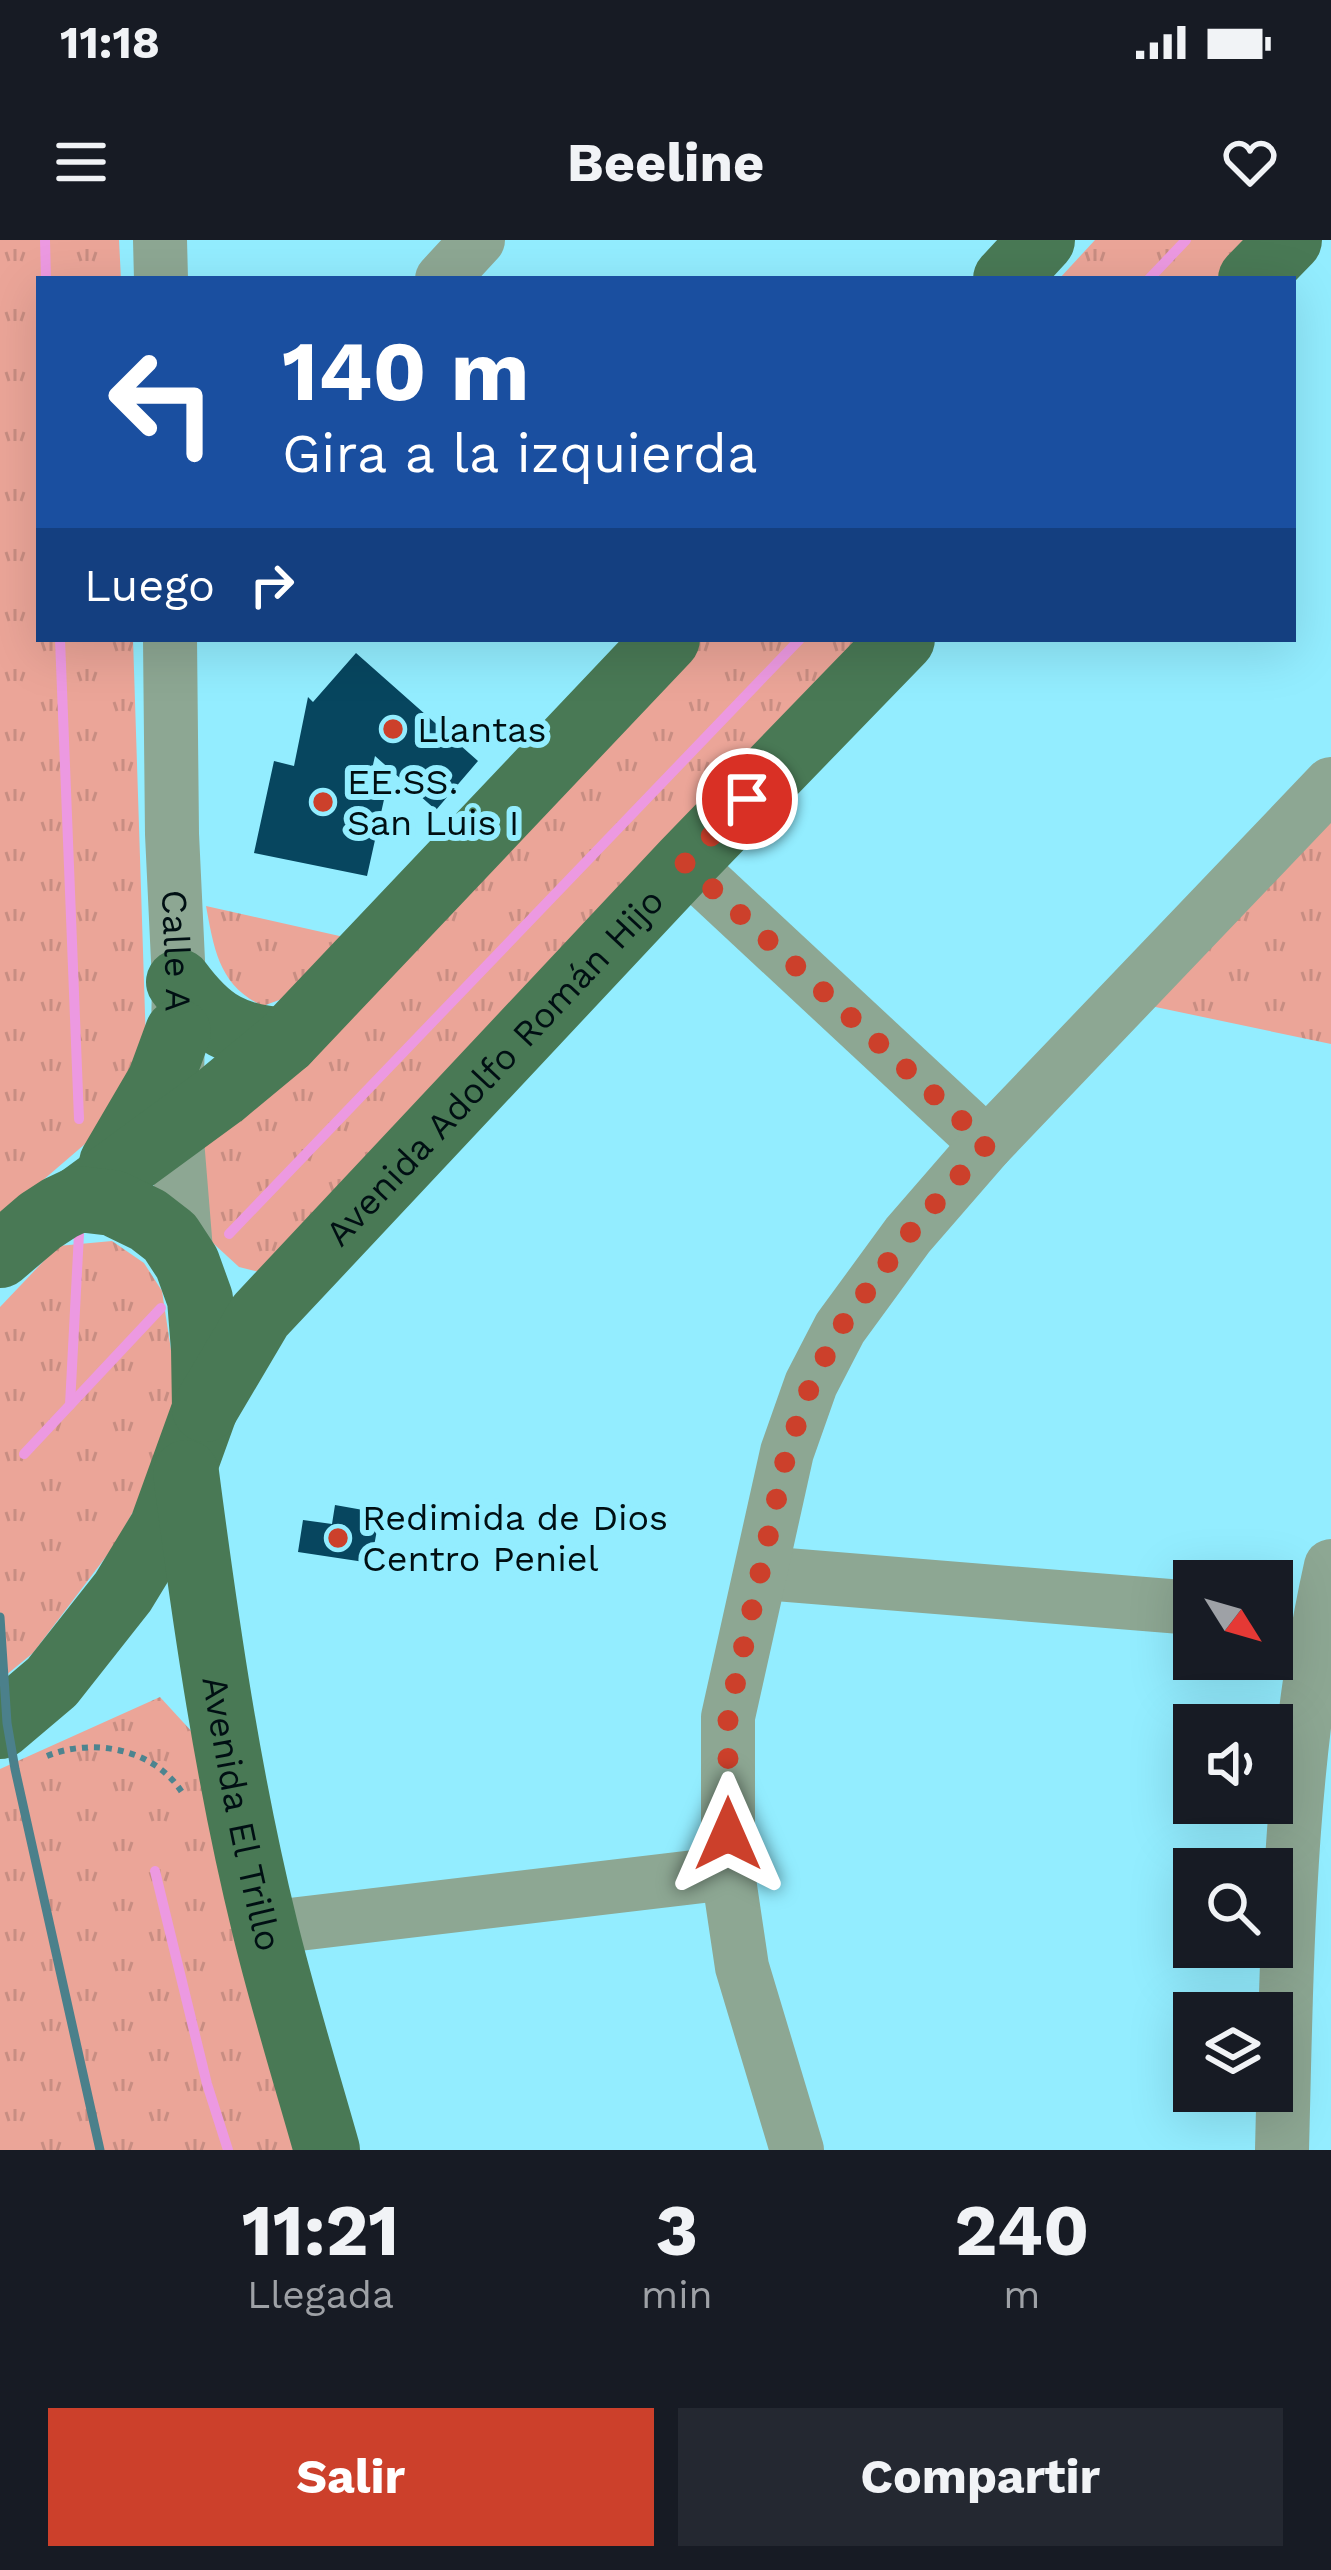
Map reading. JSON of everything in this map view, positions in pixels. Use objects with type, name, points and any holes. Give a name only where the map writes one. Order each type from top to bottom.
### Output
[{"type":"main road","points":[[1009,276],[1042,240]]},
{"type":"main road","points":[[1042,276],[1075,240]]},
{"type":"main road","points":[[1253,276],[1288,240]]},
{"type":"main road","points":[[0,1255],[40,1221],[221,1095],[286,1041],[664,642]]},
{"type":"main road","name":"Avenida Adolfo Román Hijo","points":[[195,1439],[260,1316],[899,642]]},
{"type":"main road","points":[[89,1191],[160,1081],[178,1007],[198,1008],[224,1028],[254,1039],[286,1041]]},
{"type":"main road","points":[[89,1191],[148,1220],[170,1237],[187,1263]]},
{"type":"main road","name":"Avenida El Trillo","points":[[187,1263],[200,1299],[204,1348],[195,1439],[213,1667],[265,1928],[327,2150]]},
{"type":"main road","points":[[16,1744],[52,1682],[123,1592],[162,1528],[195,1439]]},
{"type":"street","points":[[160,240],[161,276]]},
{"type":"street","points":[[445,276],[478,240]]},
{"type":"street","name":"Calle A","points":[[170,642],[176,1128],[187,1263]]},
{"type":"street","points":[[797,2150],[742,1967],[728,1873],[728,1717],[787,1452],[811,1384],[840,1328],[908,1235],[987,1144],[1331,784]]},
{"type":"street","points":[[685,863],[987,1144]]},
{"type":"street","points":[[1282,2150],[1310,1881],[1306,1703],[1296,1617],[1331,1566]]},
{"type":"street","points":[[762,1574],[1173,1606]]},
{"type":"street","points":[[265,1928],[728,1873]]},
{"type":"path","points":[[16,1744],[125,1750]]},
{"type":"green space","points":[[0,240],[119,240],[121,276],[36,276],[36,642],[133,642],[147,1076],[113,1120],[0,1217]]},
{"type":"green space","points":[[1095,240],[1274,240],[1238,276],[1062,276]]},
{"type":"green space","points":[[690,642],[881,642],[279,1277],[239,1267],[202,1233],[204,1143]]},
{"type":"green space","points":[[1331,809],[1331,1044],[1146,1005]]},
{"type":"green space","points":[[206,906],[344,937],[287,997],[263,1006],[237,988],[221,965]]},
{"type":"green space","points":[[112,1241],[144,1263],[162,1291],[176,1383],[169,1426],[153,1476],[114,1546],[33,1653],[0,1680],[0,1307],[58,1246]]},
{"type":"green space","points":[[160,1697],[205,1746],[300,2150],[0,2150],[0,1769]]},
{"type":"building","points":[[356,653],[478,761],[436,810],[375,756],[367,791],[385,795],[367,876],[254,853],[274,761],[294,766],[308,697],[313,702]]},
{"type":"building","name":"Redimida de Dios Centro Peniel","points":[[335,1505],[380,1513],[371,1563],[298,1552],[303,1520],[332,1524]]},
{"type":"waterway","points":[[45,240],[46,276]]},
{"type":"waterway","points":[[1152,276],[1186,240]]},
{"type":"waterway","points":[[60,642],[79,1119]]},
{"type":"waterway","points":[[229,1234],[797,642]]},
{"type":"waterway","points":[[70,1405],[79,1234]]},
{"type":"waterway","points":[[24,1454],[161,1308]]},
{"type":"waterway","points":[[155,1871],[207,2084],[228,2150]]},
{"type":"railway","points":[[0,1617],[15,1769],[100,2150]]},
{"type":"place","name":"Llantas","points":[[393,729]]},
{"type":"place","name":"EE.SS. San Luis I","points":[[323,802]]},
{"type":"place","name":"Redimida de Dios Centro Peniel","points":[[338,1538]]},
{"type":"route","points":[[728,1834],[728,1717],[787,1452],[811,1384],[840,1328],[908,1235],[987,1144],[685,863],[747,799]]}]
